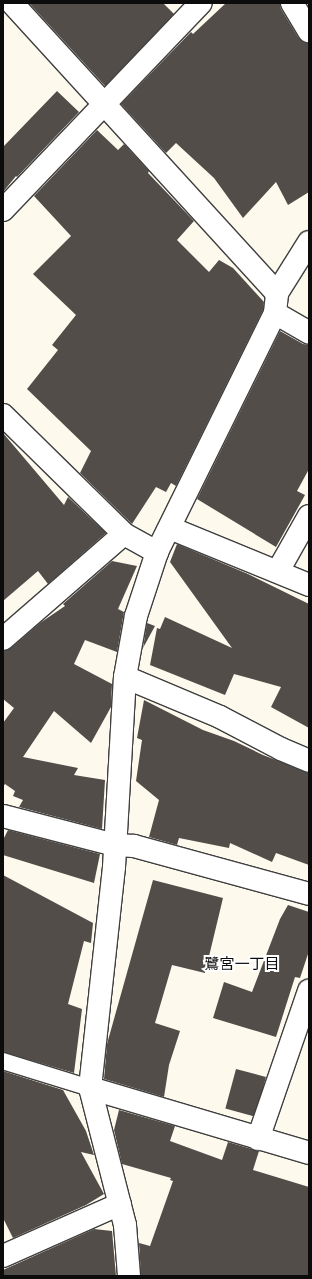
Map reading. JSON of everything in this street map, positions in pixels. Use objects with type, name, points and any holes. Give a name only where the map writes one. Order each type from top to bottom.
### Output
[{"type":"street","points":[[12,3],[104,104],[276,303],[309,333]]},
{"type":"street","points":[[3,210],[201,3]]},
{"type":"street","points":[[292,3],[309,31]]},
{"type":"street","points":[[129,1276],[125,1226],[90,1088],[115,845],[124,677],[136,616],[157,552],[170,528],[276,303],[309,242]]},
{"type":"street","points":[[3,415],[124,534],[157,552]]},
{"type":"street","points":[[278,570],[309,516]]},
{"type":"street","points":[[170,528],[278,570],[309,585]]},
{"type":"street","points":[[3,639],[124,534]]},
{"type":"street","points":[[124,677],[220,717],[281,749],[309,761]]},
{"type":"street","points":[[3,816],[115,845],[134,846],[309,894]]},
{"type":"street","points":[[258,1139],[309,991]]},
{"type":"street","points":[[90,1088],[309,1153]]},
{"type":"street","points":[[3,1256],[120,1204]]},
{"type":"lane","points":[[3,1061],[90,1088]]},
{"type":"building","points":[[29,3],[163,3],[174,14],[105,86]]},
{"type":"building","points":[[226,3],[280,3],[281,9],[298,37],[303,42],[309,43],[309,192],[288,205],[276,182],[243,218],[214,178],[176,143],[166,153],[121,104],[191,32],[193,34]]},
{"type":"building","points":[[57,91],[79,112],[17,177],[16,176],[3,192],[3,147]]},
{"type":"building","points":[[97,130],[118,150],[124,144],[149,171],[148,173],[194,221],[177,240],[209,272],[219,260],[233,268],[264,302],[263,310],[176,486],[171,483],[166,492],[156,487],[132,524],[80,473],[91,451],[27,389],[58,350],[52,345],[76,315],[33,274],[71,236],[34,196]]},
{"type":"building","points":[[280,331],[303,344],[309,345],[309,469],[297,491],[305,495],[276,547],[197,499]]},
{"type":"building","points":[[3,433],[64,505],[68,497],[106,533],[48,584],[38,571],[3,601]]},
{"type":"building","points":[[177,544],[248,574],[309,604],[309,728],[271,707],[281,687],[234,674],[225,695],[150,665],[157,628],[160,629],[165,617],[232,648],[170,562]]},
{"type":"building","points":[[112,561],[137,566],[118,609],[124,612],[117,652],[85,640],[74,664],[112,684],[111,707],[91,743],[54,711],[23,757],[78,768],[74,775],[105,780],[102,829],[19,807],[23,800],[13,796],[15,791],[5,784],[3,787],[3,723],[14,708],[3,699],[3,651],[11,648],[40,623],[65,606],[63,604]]},
{"type":"building","points":[[147,623],[155,626],[143,648]]},
{"type":"building","points":[[144,700],[203,730],[234,741],[263,755],[309,773],[309,865],[276,853],[272,862],[230,843],[229,848],[179,838],[177,845],[149,837],[159,800],[136,781],[142,740],[137,738]]},
{"type":"building","points":[[8,830],[100,854],[94,883],[3,855],[3,840]]},
{"type":"building","points":[[3,875],[93,923],[91,943],[84,941],[68,1004],[82,1009],[74,1073],[3,1052]]},
{"type":"building","points":[[153,880],[223,898],[205,973],[172,965],[155,1023],[180,1031],[169,1065],[164,1097],[104,1079],[107,1044]]},
{"type":"building","points":[[288,905],[309,912],[309,951],[300,978],[295,977],[276,1037],[213,1018],[224,982],[252,992],[280,919]]},
{"type":"building","points":[[236,1069],[266,1077],[255,1117],[225,1109]]},
{"type":"building","points":[[3,1071],[63,1090],[86,1131],[94,1155],[81,1152],[104,1194],[86,1205],[13,1238],[3,1218]]},
{"type":"building","points":[[119,1110],[175,1126],[170,1141],[222,1160],[228,1142],[259,1151],[253,1170],[309,1187],[309,1276],[141,1276],[139,1243],[150,1246],[173,1181],[170,1180],[171,1178],[122,1164],[114,1130]]},
{"type":"building","points":[[94,1229],[112,1231],[116,1276],[3,1276],[3,1270]]},
{"type":"district","name":"鷺宮一丁目","points":[[242,964]]}]
